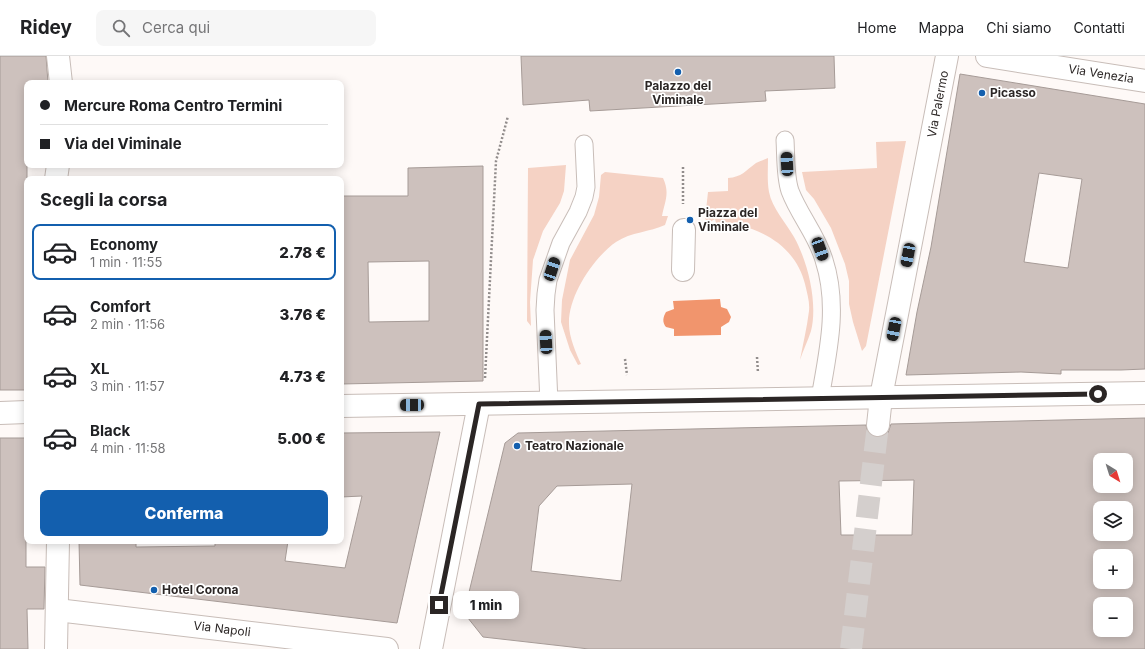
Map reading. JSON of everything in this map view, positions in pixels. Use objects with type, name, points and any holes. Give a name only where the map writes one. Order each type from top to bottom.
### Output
[{"type":"street","points":[[58,56],[61,80]]},
{"type":"street","name":"Via Palermo","points":[[881,397],[947,56]]},
{"type":"street","name":"Via Venezia","points":[[987,56],[1145,81]]},
{"type":"street","points":[[683,270],[684,230]]},
{"type":"street","points":[[344,406],[1145,393]]},
{"type":"street","points":[[878,425],[881,397]]},
{"type":"street","points":[[431,649],[479,404]]},
{"type":"street","points":[[0,413],[24,412]]},
{"type":"street","points":[[56,649],[58,544]]},
{"type":"street","name":"Via Napoli","points":[[57,610],[387,649]]},
{"type":"lane","points":[[785,140],[790,190],[820,249],[831,288],[832,325],[820,398]]},
{"type":"lane","points":[[550,403],[545,310],[546,294],[548,280],[561,243],[578,212],[584,197],[586,187],[584,144]]},
{"type":"path","points":[[479,404],[485,385],[496,161],[508,116]]},
{"type":"path","points":[[683,167],[684,198]]},
{"type":"path","points":[[757,357],[758,376]]},
{"type":"path","points":[[625,359],[627,378]]},
{"type":"shaded area","points":[[906,141],[866,346],[862,351],[849,304],[849,281],[845,264],[831,228],[814,199],[806,190],[802,172],[877,168],[876,142]]},
{"type":"shaded area","points":[[768,158],[768,184],[773,204],[799,247],[804,258],[810,283],[813,320],[811,331],[800,360],[809,304],[802,274],[792,257],[778,243],[752,229],[720,225],[716,223],[715,219],[710,222],[705,219],[708,192],[728,191],[728,178],[740,175],[756,163]]},
{"type":"shaded area","points":[[566,165],[564,191],[560,203],[543,231],[533,260],[530,302],[531,326],[527,321],[528,168]]},
{"type":"shaded area","points":[[605,172],[663,178],[667,193],[662,216],[668,216],[665,225],[628,236],[616,242],[599,257],[584,278],[573,301],[569,324],[571,339],[581,364],[578,365],[570,350],[561,322],[562,300],[570,260],[594,215],[599,197],[601,175]]},
{"type":"shaded area","points":[[720,299],[721,307],[727,309],[731,317],[729,322],[721,327],[721,335],[674,336],[674,329],[666,327],[663,321],[666,312],[674,309],[673,301]]},
{"type":"building","points":[[0,56],[46,56],[48,80],[24,80],[24,168],[27,168],[27,176],[24,176],[24,390],[0,390]]},
{"type":"building","name":"Palazzo del Viminale","points":[[521,56],[834,56],[835,88],[765,91],[766,101],[590,111],[589,100],[523,105]]},
{"type":"building","points":[[960,74],[1145,104],[1145,369],[1061,370],[1061,374],[1021,372],[906,375],[917,312],[931,247]],"holes":[[[1039,173],[1082,179],[1068,268],[1024,262]]]},
{"type":"building","points":[[483,166],[483,381],[344,384],[344,196],[408,196],[408,168]],"holes":[[[429,261],[429,321],[369,322],[368,262]]]},
{"type":"building","points":[[1145,418],[1145,649],[589,649],[483,637],[464,613],[505,443],[518,433],[866,425],[870,435],[877,437],[888,433],[891,424]],"holes":[[[914,480],[912,535],[841,535],[839,481]],[[632,484],[621,581],[531,571],[539,506],[557,486]]]},
{"type":"building","points":[[440,432],[397,623],[80,585],[79,544],[136,544],[136,547],[215,546],[215,544],[288,544],[285,561],[345,568],[362,496],[344,497],[344,433]]},
{"type":"building","points":[[0,438],[24,438],[24,544],[26,544],[26,567],[45,567],[44,609],[27,609],[28,649],[0,649]]},
{"type":"tunnel","points":[[851,649],[878,425]]},
{"type":"place","name":"Palazzo del Viminale","points":[[678,72]]},
{"type":"place","name":"Picasso","points":[[982,93]]},
{"type":"place","name":"Piazza del Viminale","points":[[690,220]]},
{"type":"place","name":"Teatro Nazionale","points":[[517,446]]},
{"type":"place","name":"Hotel Corona","points":[[154,590]]},
{"type":"route","points":[[439,605],[479,404],[897,396],[1098,394]]}]
